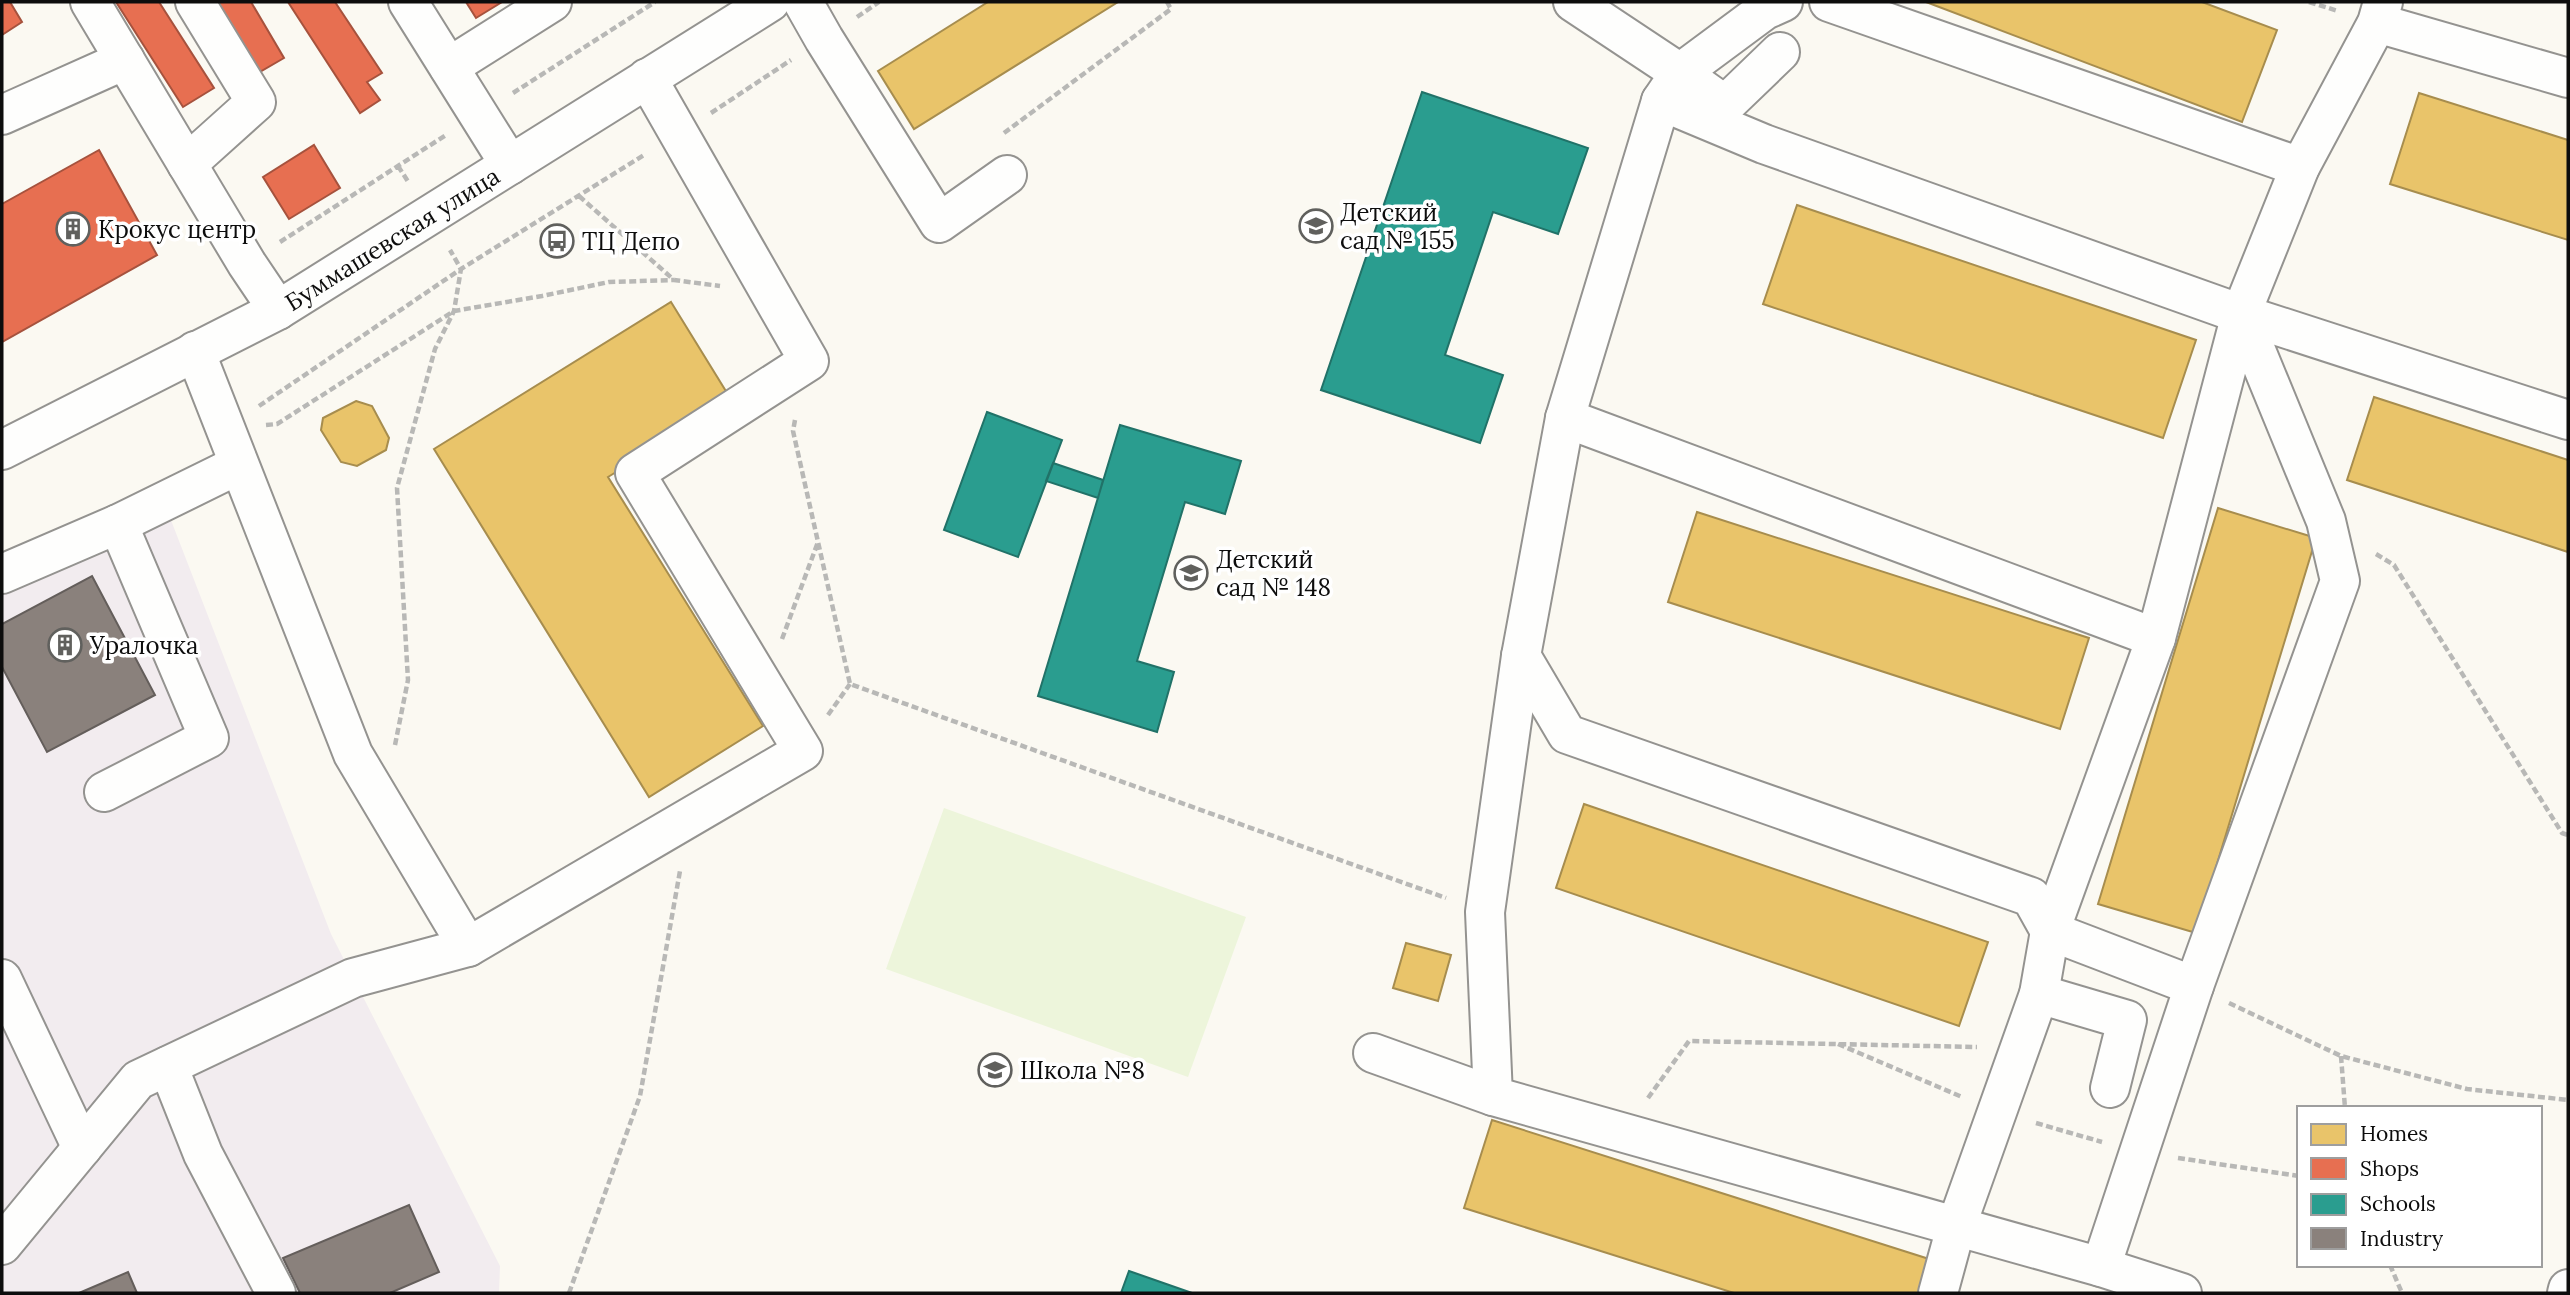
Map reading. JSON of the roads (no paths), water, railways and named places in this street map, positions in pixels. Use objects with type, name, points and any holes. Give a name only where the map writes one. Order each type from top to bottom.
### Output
[{"type":"street","points":[[90,2],[278,310]]},
{"type":"street","points":[[187,164],[256,102],[195,2]]},
{"type":"street","points":[[408,2],[510,165]]},
{"type":"street","points":[[449,67],[552,2]]},
{"type":"street","name":"Буммашевская улица","points":[[2,450],[278,310],[770,2]]},
{"type":"street","points":[[803,2],[939,223],[1007,175]]},
{"type":"street","points":[[1573,2],[1670,87],[1764,144],[2241,314],[2568,420]]},
{"type":"street","points":[[1493,1096],[1485,912],[1521,656],[1564,418],[1670,87],[1765,10],[1783,2]]},
{"type":"street","points":[[1829,2],[2300,167]]},
{"type":"street","points":[[1938,1293],[1956,1227],[2039,994],[2050,931],[2156,638],[2241,314],[2300,167],[2380,12],[2568,78]]},
{"type":"street","points":[[1670,87],[1725,105],[1780,52]]},
{"type":"street","points":[[2,116],[125,60]]},
{"type":"street","points":[[2,1245],[138,1080],[353,978],[468,947],[803,751],[635,473],[809,361],[647,78]]},
{"type":"street","points":[[2101,1266],[2194,986],[2340,581],[2326,521],[2241,314]]},
{"type":"street","points":[[195,351],[354,754],[468,947]]},
{"type":"street","points":[[1564,418],[2156,638]]},
{"type":"street","points":[[2,574],[118,524],[238,465]]},
{"type":"street","points":[[104,792],[209,738],[118,524]]},
{"type":"street","points":[[1521,656],[1567,734],[2031,897],[2050,931],[2194,986]]},
{"type":"street","points":[[2,979],[82,1148]]},
{"type":"street","points":[[2039,994],[2127,1020],[2110,1088]]},
{"type":"street","points":[[1373,1053],[1493,1096],[2101,1266],[2182,1293]]},
{"type":"street","points":[[168,1066],[203,1154],[276,1293]]},
{"type":"place","name":"Детский сад № 155","points":[[1316,226]]},
{"type":"place","name":"Крокус центр","points":[[73,229]]},
{"type":"place","name":"ТЦ Депо","points":[[557,241]]},
{"type":"place","name":"Детский сад № 148","points":[[1191,573]]},
{"type":"place","name":"Уралочка","points":[[65,645]]},
{"type":"place","name":"Школа №8","points":[[995,1070]]}]
